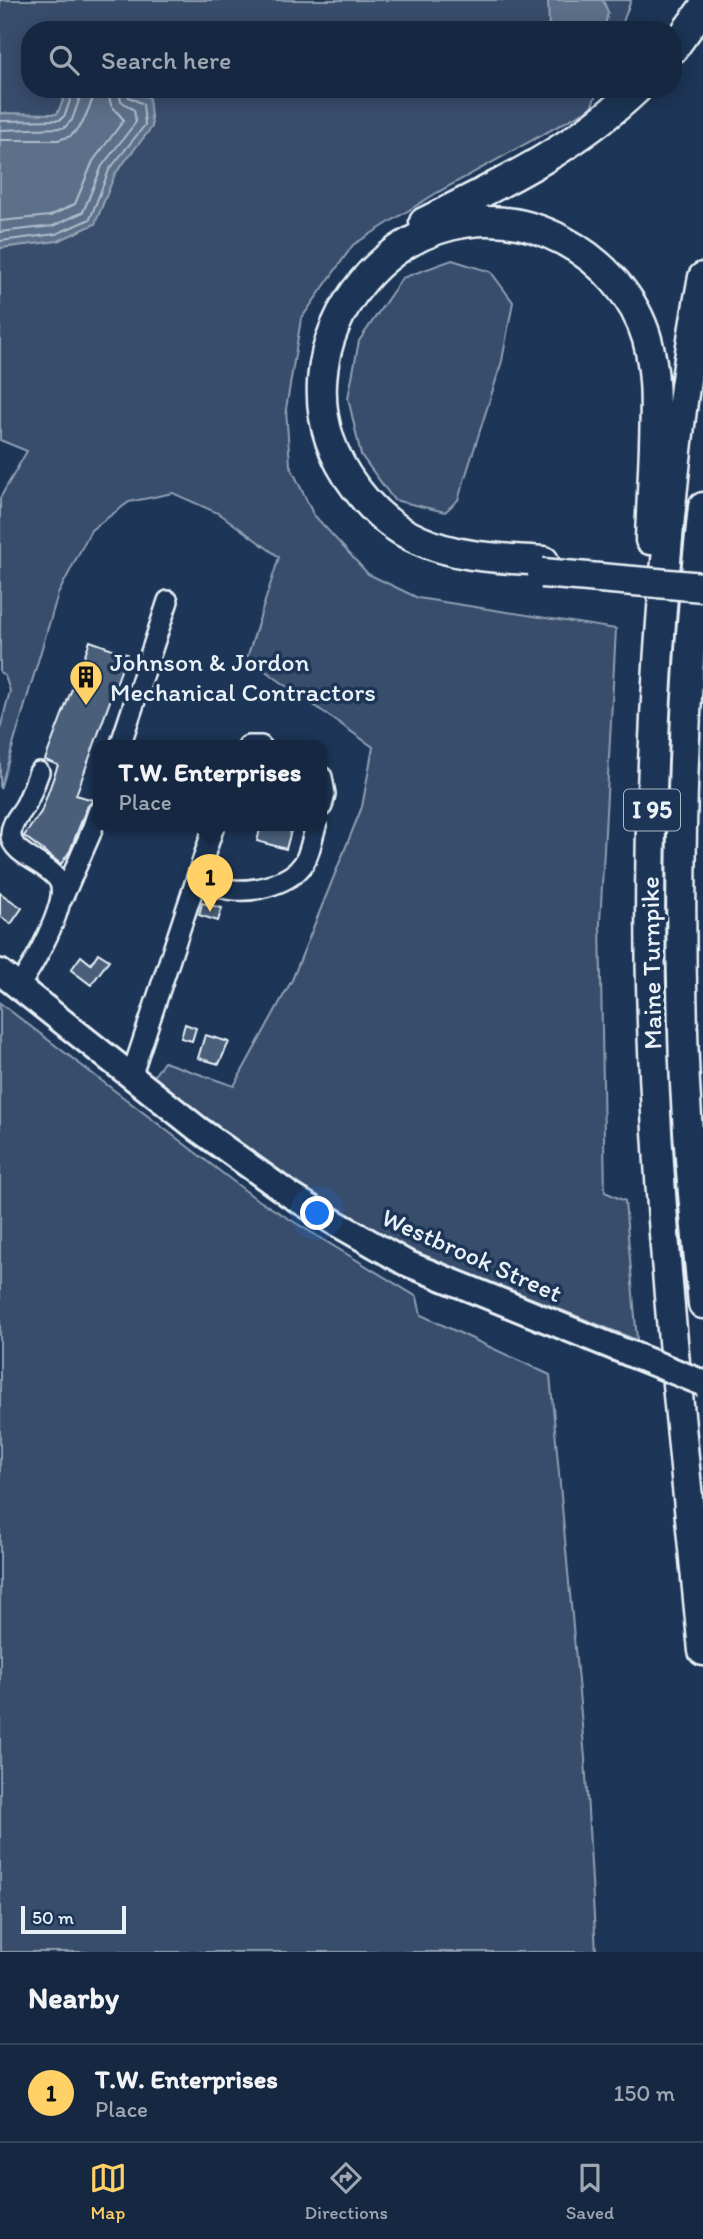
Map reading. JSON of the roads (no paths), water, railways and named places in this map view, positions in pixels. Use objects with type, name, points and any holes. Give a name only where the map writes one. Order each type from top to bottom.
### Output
[{"type":"highway","points":[[682,37],[703,8]]},
{"type":"highway","points":[[627,98],[592,129],[564,149],[505,182],[413,227],[371,256],[348,281],[323,325],[314,358],[311,392],[315,426],[325,459],[352,502],[375,526],[403,545],[434,559],[467,566],[703,575]]},
{"type":"highway","points":[[657,653],[646,632],[655,406],[654,372],[647,338],[633,307],[613,279],[574,247],[543,232],[527,226],[494,222],[443,228],[411,241],[371,271],[349,298],[334,328],[324,360],[322,394],[327,429],[346,475],[366,502],[406,534],[454,552],[543,567],[703,587]]},
{"type":"highway","name":"Maine Turnpike","points":[[703,277],[676,459],[657,653],[649,880],[653,1052],[663,1221],[703,1651]]},
{"type":"highway","name":"Maine Turnpike","points":[[703,507],[682,780],[680,866],[686,1088],[703,1304]]},
{"type":"highway","points":[[686,1088],[703,1013]]},
{"type":"main road","name":"Westbrook Street","points":[[9,979],[198,1129],[290,1195],[406,1263],[703,1382]]},
{"type":"lane","points":[[122,740],[168,601]]},
{"type":"lane","points":[[39,772],[26,804],[12,827],[11,839],[15,847],[52,872],[60,883],[61,900]]},
{"type":"lane","points":[[9,979],[33,965],[93,827]]},
{"type":"lane","points":[[131,1077],[212,831]]},
{"type":"lane","points":[[196,880],[234,891],[261,888],[279,881],[301,867],[314,831]]},
{"type":"water","points":[[548,0],[603,0],[608,12],[606,21],[549,21]]},
{"type":"water","points":[[64,98],[149,98],[152,127],[115,174],[95,224],[58,241],[0,248],[0,113],[57,114]]},
{"type":"place","name":"Johnson & Jordon Mechanical Contractors","points":[[86,707]]},
{"type":"place","name":"T.W. Enterprises","points":[[210,912]]}]
